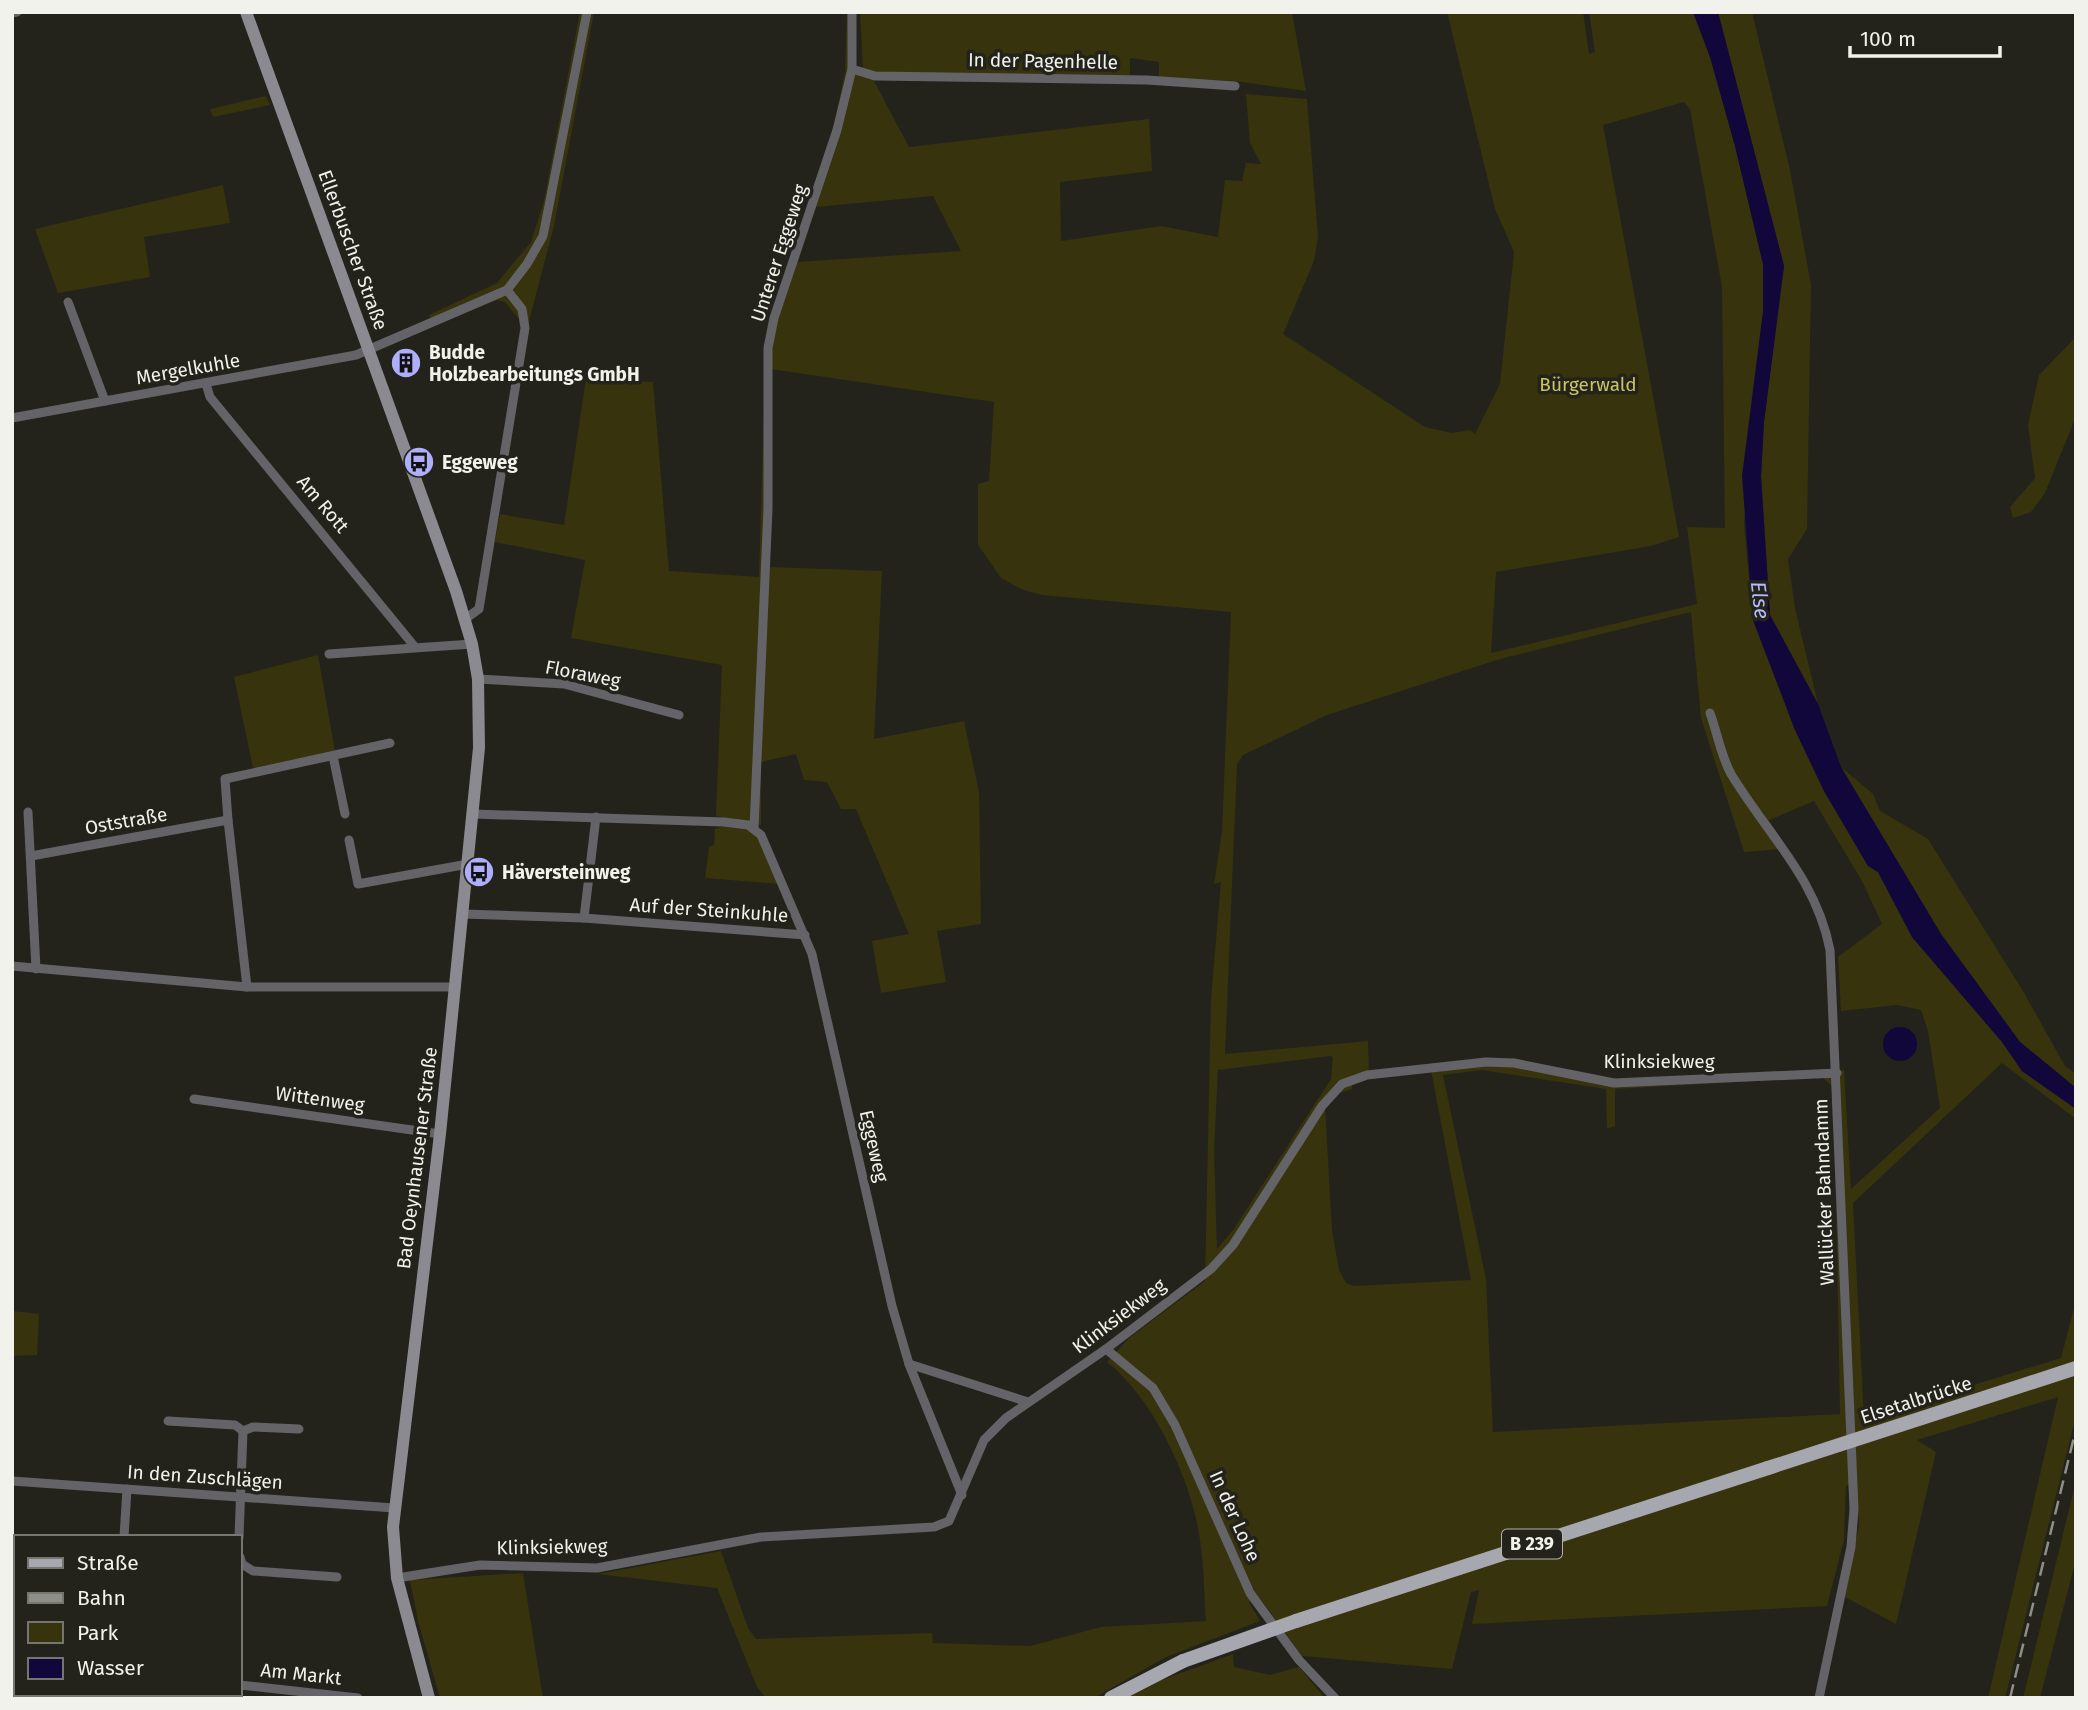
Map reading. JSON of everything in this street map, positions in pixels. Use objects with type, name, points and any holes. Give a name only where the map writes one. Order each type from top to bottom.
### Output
[{"type":"main road","name":"Ellerbuscher Straße","points":[[246,12],[465,619]]},
{"type":"main road","name":"Bad Oeynhausener Straße","points":[[426,1697],[397,1578],[394,1508],[440,1134],[479,748],[478,679],[465,619]]},
{"type":"main road","name":"Elsetalbrücke","points":[[1111,1698],[1183,1661],[1296,1620],[2076,1368]]},
{"type":"street","points":[[368,348],[507,290],[527,264],[543,236],[587,12]]},
{"type":"street","name":"Unterer Eggeweg","points":[[754,828],[768,509],[768,348],[774,318],[837,130],[852,69],[852,12]]},
{"type":"street","name":"In der Pagenhelle","points":[[852,69],[874,76],[1147,79],[1235,86]]},
{"type":"street","points":[[465,619],[479,609],[525,328],[522,309],[507,290]]},
{"type":"street","points":[[68,302],[105,401]]},
{"type":"street","name":"Mergelkuhle","points":[[12,418],[356,355],[368,348]]},
{"type":"street","name":"Am Rott","points":[[206,384],[210,397],[415,647]]},
{"type":"street","points":[[328,654],[472,644]]},
{"type":"street","name":"Floraweg","points":[[478,679],[564,684],[679,715]]},
{"type":"street","name":"Wallücker Bahndamm","points":[[1710,713],[1730,771],[1813,894],[1824,921],[1830,950],[1854,1509],[1851,1547],[1819,1698]]},
{"type":"street","points":[[247,987],[225,779],[390,743]]},
{"type":"street","points":[[333,756],[345,814]]},
{"type":"street","points":[[28,812],[36,969]]},
{"type":"street","points":[[473,814],[724,822],[754,828]]},
{"type":"street","points":[[584,918],[596,817]]},
{"type":"street","name":"Oststraße","points":[[31,856],[228,820]]},
{"type":"street","name":"Auf der Steinkuhle","points":[[463,914],[584,918],[805,935],[763,838],[754,828]]},
{"type":"street","points":[[349,840],[358,884],[468,864]]},
{"type":"street","name":"Eggeweg","points":[[805,935],[909,1364],[962,1495]]},
{"type":"street","points":[[12,966],[247,987],[456,987]]},
{"type":"street","name":"Klinksiekweg","points":[[397,1578],[480,1565],[597,1568],[761,1537],[934,1527],[950,1521],[984,1440],[1006,1418],[1106,1349],[1210,1269],[1225,1253],[1322,1106],[1342,1084],[1367,1075],[1486,1062],[1514,1063],[1614,1083],[1837,1073]]},
{"type":"street","name":"Wittenweg","points":[[194,1098],[440,1134]]},
{"type":"street","name":"In der Lohe","points":[[1106,1349],[1153,1388],[1175,1425],[1250,1592],[1266,1619],[1299,1660],[1335,1698]]},
{"type":"street","points":[[909,1364],[1028,1402]]},
{"type":"street","points":[[168,1421],[235,1425],[243,1431]]},
{"type":"street","points":[[243,1431],[253,1427],[299,1429]]},
{"type":"street","points":[[239,1535],[243,1431]]},
{"type":"street","name":"In den Zuschlägen","points":[[12,1480],[394,1508]]},
{"type":"street","points":[[124,1535],[127,1489]]},
{"type":"street","points":[[242,1564],[253,1571],[337,1577]]},
{"type":"street","name":"Am Markt","points":[[242,1685],[358,1698]]},
{"type":"green space","points":[[580,12],[594,12],[554,226],[528,325],[519,319],[505,302],[497,300],[433,326],[429,315],[497,283],[531,242],[544,201]]},
{"type":"green space","name":"Bürgerwald","points":[[847,12],[856,12],[856,75],[873,79],[909,147],[1149,119],[1152,171],[1060,182],[1061,241],[1161,226],[1218,237],[1225,180],[1242,181],[1246,163],[1261,164],[1250,143],[1246,94],[1307,99],[1318,237],[1314,261],[1283,334],[1425,427],[1452,433],[1470,430],[1475,434],[1500,384],[1514,252],[1495,209],[1447,12],[1583,12],[1589,54],[1595,52],[1589,12],[1693,12],[1710,57],[1735,146],[1763,264],[1763,312],[1754,384],[1744,525],[1753,620],[1795,730],[1824,791],[1868,866],[1878,872],[1912,937],[2002,1042],[2022,1071],[2076,1109],[2076,1119],[2002,1063],[1853,1203],[1864,1419],[2061,1358],[2076,1300],[2076,1416],[2005,1698],[1988,1698],[2058,1397],[1917,1440],[1936,1452],[1896,1624],[1845,1597],[1859,1525],[1856,1483],[1846,1486],[1844,1540],[1827,1606],[1472,1624],[1479,1590],[1471,1592],[1452,1669],[1302,1656],[1260,1598],[1249,1602],[1260,1621],[1166,1657],[1094,1698],[766,1698],[757,1687],[717,1588],[598,1574],[721,1551],[748,1628],[756,1639],[932,1633],[933,1643],[1030,1646],[1101,1627],[1206,1621],[1200,1540],[1189,1493],[1155,1419],[1124,1378],[1107,1362],[1129,1338],[1205,1281],[1211,998],[1221,882],[1214,884],[1222,831],[1231,612],[1042,595],[1021,589],[1001,578],[978,545],[978,484],[989,481],[994,402],[771,369],[769,567],[882,571],[874,739],[964,721],[979,792],[981,924],[937,931],[946,982],[881,993],[872,941],[909,934],[856,809],[841,809],[827,782],[804,780],[796,754],[761,762],[761,825],[716,816],[722,665],[571,638],[585,560],[495,542],[500,514],[564,525],[586,379],[653,382],[669,571],[759,577],[766,341],[834,125],[845,72]],"holes":[[[1684,102],[1690,109],[1722,287],[1725,528],[1687,527],[1697,604],[1491,653],[1496,572],[1651,546],[1679,537],[1603,125]],[[933,196],[961,251],[798,262],[816,207]],[[1691,612],[1701,718],[1744,852],[1781,849],[1755,813],[1762,811],[1767,821],[1814,801],[1862,881],[1882,924],[1838,957],[1841,1011],[1897,1005],[1921,1010],[1928,1031],[1940,1108],[1851,1189],[1844,1070],[1615,1081],[1487,1059],[1430,1065],[1471,1280],[1354,1286],[1346,1283],[1339,1270],[1332,1230],[1325,1107],[1337,1094],[1352,1089],[1351,1077],[1369,1071],[1368,1041],[1225,1054],[1237,764],[1243,755],[1327,715],[1500,659]],[[1333,1057],[1331,1079],[1233,1230],[1217,1249],[1214,1150],[1218,1070]],[[1482,1070],[1606,1089],[1607,1129],[1615,1126],[1615,1089],[1822,1077],[1834,1088],[1840,1414],[1493,1432],[1486,1279],[1443,1075]]]},
{"type":"green space","points":[[860,12],[1292,12],[1306,91],[1235,81],[1159,77],[1159,62],[1130,58],[1130,75],[879,74],[863,69]]},
{"type":"green space","points":[[1718,12],[1752,12],[1790,170],[1811,285],[1807,529],[1788,559],[1795,608],[1818,704],[1770,615],[1761,476],[1764,422],[1784,266]]},
{"type":"green space","points":[[266,96],[270,105],[213,117],[210,109]]},
{"type":"green space","points":[[223,185],[230,223],[144,237],[150,277],[58,293],[35,229]]},
{"type":"green space","points":[[2076,337],[2076,416],[2045,493],[2031,512],[2013,518],[2010,507],[2035,478],[2028,425],[2039,375]]},
{"type":"green space","points":[[318,655],[335,751],[253,768],[234,677]]},
{"type":"green space","points":[[1841,767],[1873,794],[1880,811],[1928,839],[2023,991],[2065,1066],[2076,1074],[2076,1088],[2020,1042],[1941,934]]},
{"type":"green space","points":[[724,826],[751,830],[757,834],[780,884],[705,878],[709,847],[714,845],[715,829]]},
{"type":"green space","points":[[12,1311],[39,1314],[37,1355],[12,1356]]},
{"type":"green space","points":[[2076,1481],[2076,1559],[2040,1698],[2023,1698]]},
{"type":"green space","points":[[523,1573],[543,1698],[440,1698],[418,1621],[410,1580]]},
{"type":"green space","points":[[1233,1654],[1234,1667],[1270,1675],[1299,1667],[1325,1698],[1126,1698],[1159,1681]]},
{"type":"water","name":"Else","points":[[1693,12],[1718,12],[1784,266],[1764,422],[1761,476],[1770,615],[1818,704],[1841,767],[1941,934],[2020,1042],[2076,1088],[2076,1109],[2022,1071],[2002,1042],[1912,937],[1878,872],[1868,866],[1824,791],[1795,730],[1753,620],[1742,476],[1763,312],[1763,264],[1735,146],[1710,57]]},
{"type":"water","points":[[1900,1027],[1912,1032],[1917,1044],[1912,1056],[1900,1061],[1888,1056],[1883,1044],[1888,1032]]},
{"type":"railway","points":[[2010,1698],[2076,1429]]},
{"type":"place","name":"Budde Holzbearbeitungs GmbH","points":[[406,363]]},
{"type":"place","name":"Eggeweg","points":[[419,462]]},
{"type":"place","name":"Häversteinweg","points":[[479,872]]}]
